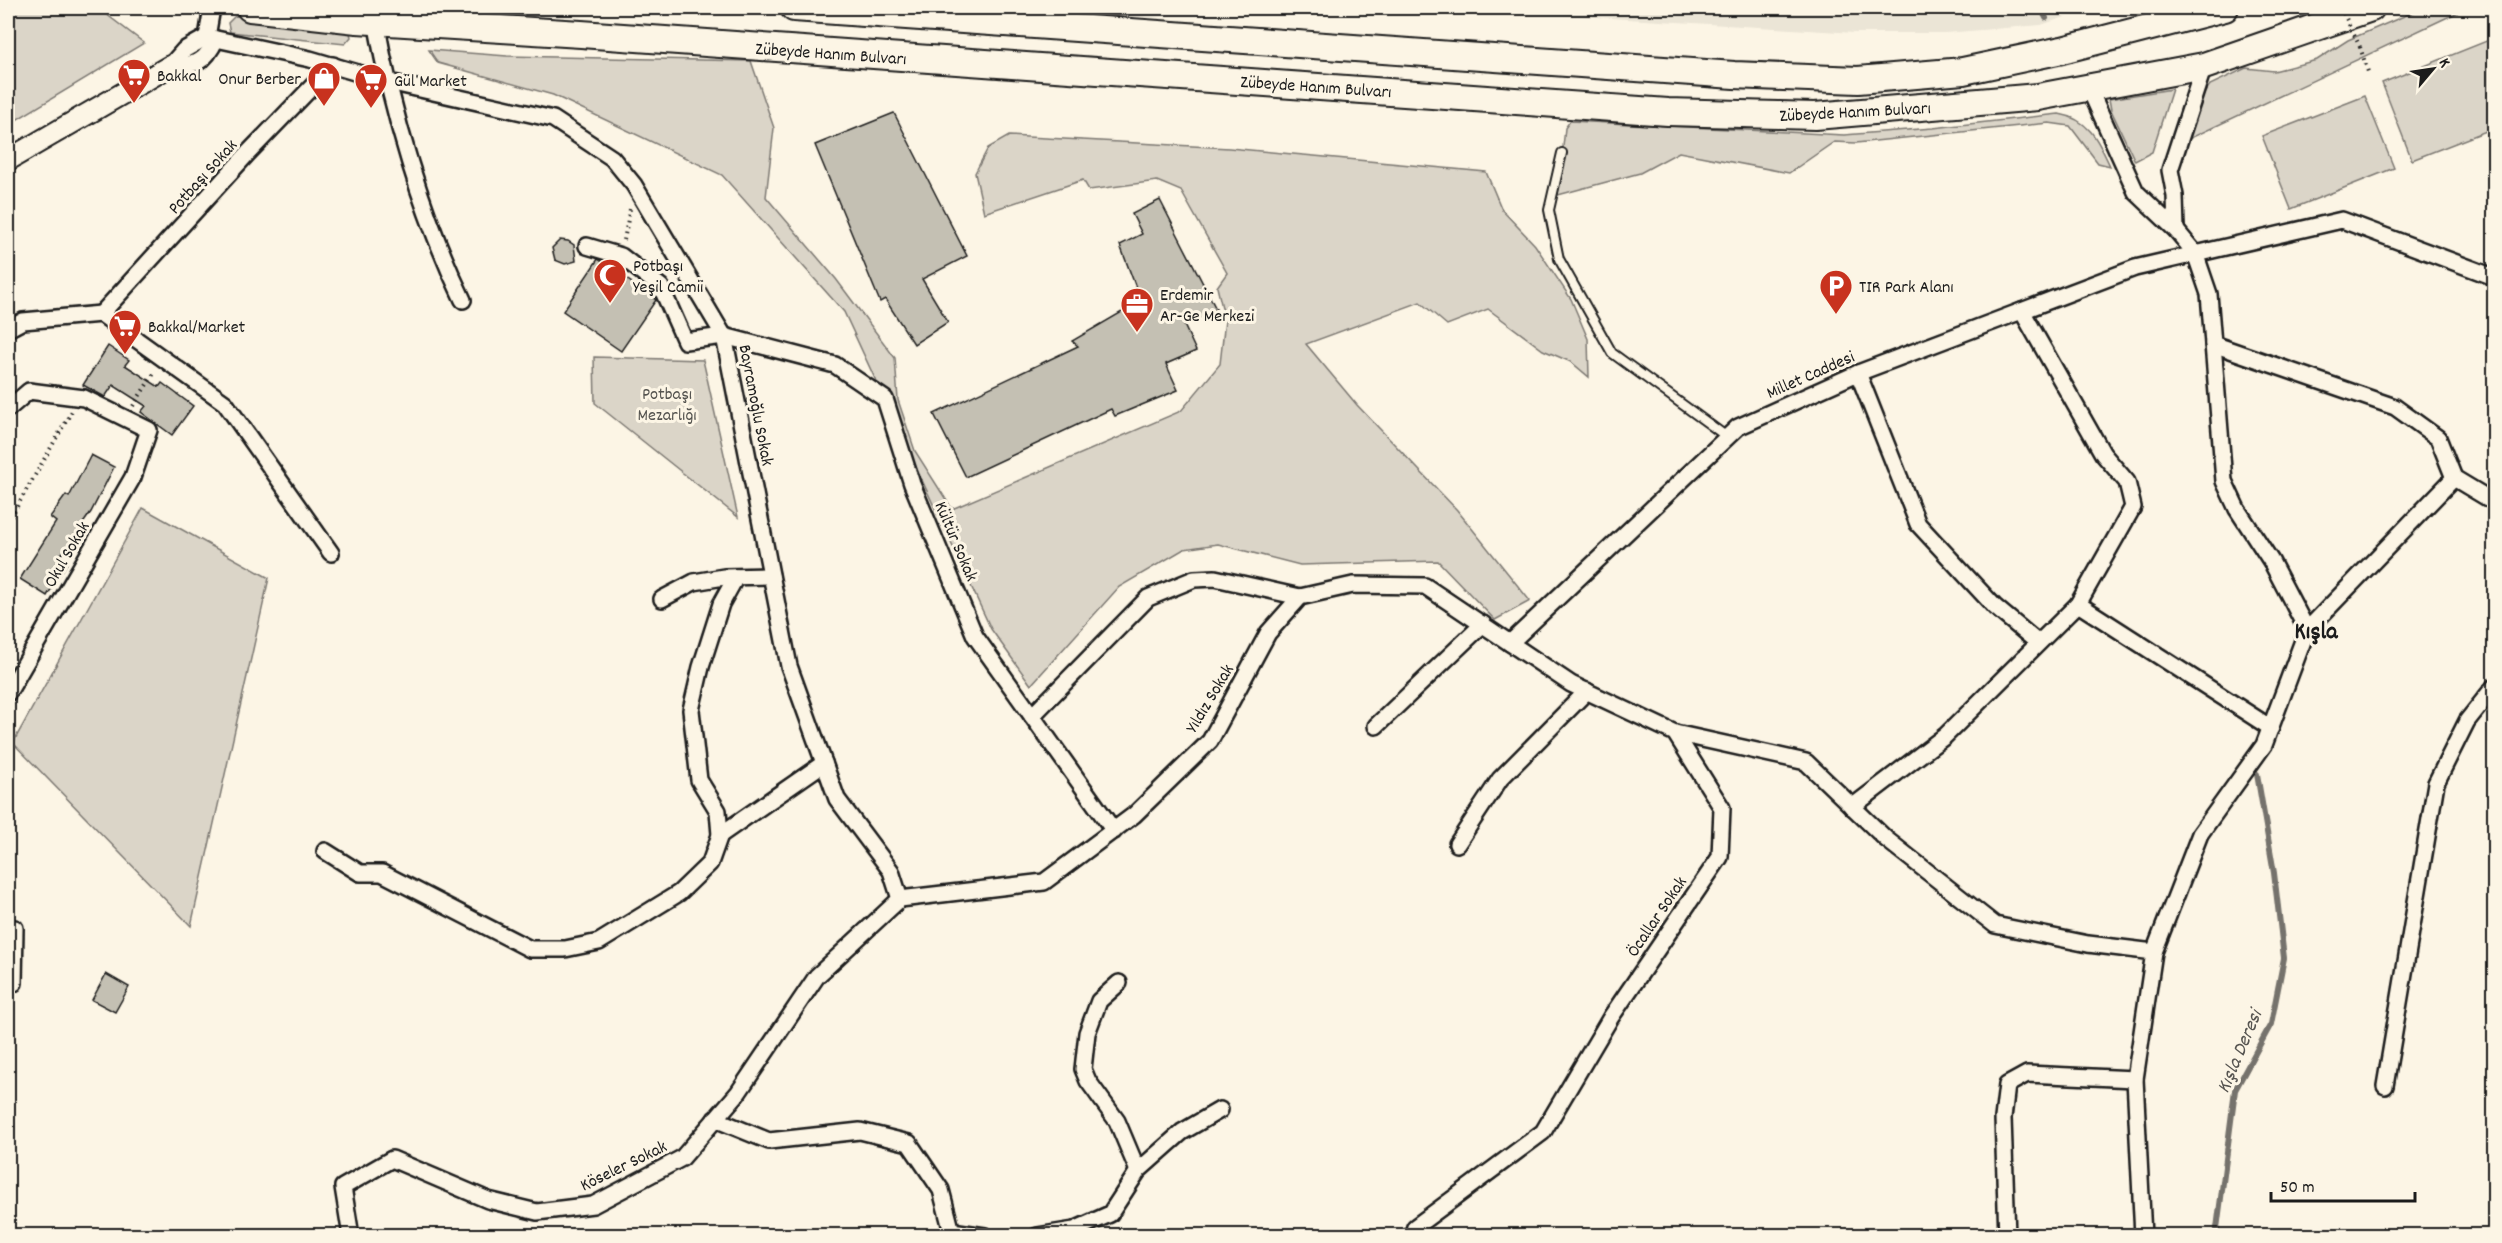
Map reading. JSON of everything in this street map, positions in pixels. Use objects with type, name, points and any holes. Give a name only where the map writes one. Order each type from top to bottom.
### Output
[{"type":"highway","name":"Zübeyde Hanım Bulvarı","points":[[250,8],[376,21],[581,33],[1668,112],[1815,116],[2038,98],[2204,66],[2371,8]]},
{"type":"highway","name":"Zübeyde Hanım Bulvarı","points":[[794,8],[1734,75],[1858,80],[1963,71],[2062,50],[2225,8]]},
{"type":"street","points":[[8,160],[170,66],[198,63],[208,56],[212,38],[212,8]]},
{"type":"street","points":[[376,21],[405,143],[440,251],[463,300]]},
{"type":"street","name":"Bayramoğlu Sokak","points":[[212,38],[333,65],[389,82],[553,119],[612,158],[634,185],[724,336],[789,666],[837,799],[891,871],[900,899]]},
{"type":"street","name":"Potbaşı Sokak","points":[[101,314],[248,153],[333,65]]},
{"type":"street","points":[[2176,230],[2175,196],[2170,170],[2204,66]]},
{"type":"street","points":[[2089,88],[2136,192],[2176,230],[2195,253],[2209,294],[2224,481],[2236,509],[2271,561],[2307,630]]},
{"type":"street","name":"Millet Caddesi","points":[[1510,643],[1738,427],[1858,374],[2135,268],[2342,220],[2494,277]]},
{"type":"street","points":[[586,246],[621,256],[661,287],[685,341],[724,336]]},
{"type":"street","points":[[1852,807],[1945,736],[2037,642],[2078,604],[2133,507],[2127,482],[2103,454],[2022,311]]},
{"type":"street","points":[[8,329],[23,321],[101,314],[225,403],[331,553]]},
{"type":"street","name":"Kültür Sokak","points":[[724,336],[835,365],[885,399],[912,484],[975,636],[1114,831]]},
{"type":"street","points":[[2213,344],[2395,407],[2438,438],[2454,478],[2494,502]]},
{"type":"street","points":[[1858,374],[1918,524],[1995,607],[2037,642]]},
{"type":"street","points":[[8,409],[29,391],[80,398],[126,417]]},
{"type":"street","name":"Okul Sokak","points":[[8,693],[133,477],[149,430],[126,417]]},
{"type":"street","points":[[2143,1236],[2135,1079],[2154,952],[2200,834],[2264,746],[2307,630],[2454,478]]},
{"type":"street","points":[[662,599],[694,582],[736,576],[771,576]]},
{"type":"street","points":[[325,851],[360,873],[382,873],[501,937],[530,949],[565,949],[599,942],[679,893],[710,862],[720,835],[718,812],[699,780],[691,710],[701,667],[721,604],[736,576]]},
{"type":"street","points":[[1032,716],[1148,598],[1194,579],[1215,578],[1300,597],[1353,585],[1425,586],[1571,684],[1675,733],[1806,762],[1886,839],[1995,925],[2088,944],[2154,952]]},
{"type":"street","name":"Yıldız Sokak","points":[[900,899],[1044,882],[1114,831],[1210,741],[1268,633],[1300,597]]},
{"type":"street","points":[[2078,604],[2271,728]]},
{"type":"street","points":[[1377,726],[1483,624]]},
{"type":"street","points":[[2385,1086],[2436,783],[2467,722],[2494,687]]},
{"type":"street","points":[[1456,844],[1500,779],[1587,691]]},
{"type":"street","name":"Öcallar Sokak","points":[[1412,1236],[1415,1227],[1543,1132],[1611,1017],[1720,857],[1722,808],[1675,733]]},
{"type":"street","points":[[720,835],[824,763]]},
{"type":"street","name":"Köseler Sokak","points":[[351,1236],[343,1187],[392,1159],[488,1200],[537,1212],[593,1205],[682,1158],[738,1093],[817,976],[900,899]]},
{"type":"street","points":[[8,928],[15,928],[14,983]]},
{"type":"street","points":[[1119,983],[1100,1001],[1087,1033],[1083,1069],[1088,1081],[1117,1120],[1138,1171]]},
{"type":"street","points":[[2007,1236],[2003,1118],[2007,1085],[2027,1074],[2135,1079]]},
{"type":"street","points":[[1037,1236],[1074,1230],[1110,1214],[1138,1171],[1182,1132],[1220,1110]]},
{"type":"street","points":[[715,1119],[769,1141],[860,1131],[909,1143],[941,1191],[953,1233],[985,1236]]},
{"type":"lane","points":[[1562,153],[1549,210],[1559,259],[1612,353],[1727,437]]},
{"type":"path","points":[[2341,8],[2360,47],[2369,75]]},
{"type":"path","points":[[621,256],[634,185]]},
{"type":"path","points":[[126,417],[164,359]]},
{"type":"path","points":[[8,522],[80,398]]},
{"type":"shaded area","points":[[1450,8],[2092,8],[2041,25],[1945,33],[1855,33]]},
{"type":"green space","points":[[8,8],[98,8],[144,43],[8,125]]},
{"type":"green space","points":[[2423,8],[2467,8],[2178,144],[2196,105],[2210,85],[2246,68],[2274,71],[2317,60],[2348,40]]},
{"type":"green space","points":[[235,16],[349,29],[351,37],[345,44],[230,32],[228,23]]},
{"type":"green space","points":[[2494,38],[2494,128],[2412,160],[2382,83]]},
{"type":"green space","points":[[429,50],[507,56],[751,61],[774,128],[766,197],[836,279],[895,358],[898,400],[915,451],[952,509],[1181,411],[1220,364],[1225,320],[1217,287],[1227,273],[1181,191],[1157,181],[1089,190],[1083,180],[984,213],[975,173],[988,148],[1009,136],[1229,148],[1486,172],[1502,210],[1535,245],[1571,299],[1588,339],[1589,377],[1571,362],[1543,350],[1488,309],[1447,325],[1420,302],[1306,344],[1357,405],[1457,510],[1530,601],[1495,620],[1438,561],[1300,565],[1218,544],[1184,549],[1119,587],[1031,685],[991,629],[844,312],[722,175],[553,95],[438,63]]},
{"type":"green space","points":[[2172,89],[2152,152],[2135,161],[2111,110],[2109,99]]},
{"type":"green space","points":[[2365,96],[2394,168],[2291,209],[2262,136]]},
{"type":"green space","points":[[2059,114],[2078,121],[2091,132],[2110,166],[2098,163],[2070,126],[2049,123],[1856,143],[1834,142],[1789,173],[1679,152],[1640,173],[1558,195],[1565,128],[1570,121],[1844,135]]},
{"type":"green space","name":"Potbaşı Mezarlığı","points":[[594,357],[703,360],[738,517],[595,403]]},
{"type":"green space","points":[[143,508],[269,578],[191,926],[13,743]]},
{"type":"building","points":[[894,113],[967,256],[922,279],[948,322],[914,344],[885,299],[880,302],[815,145]]},
{"type":"building","name":"Erdemir Ar-Ge Merkezi","points":[[1160,200],[1216,309],[1184,325],[1196,351],[1166,364],[1178,390],[1115,416],[1111,409],[966,477],[934,414],[1078,346],[1072,341],[1141,301],[1120,245],[1142,234],[1132,214]]},
{"type":"building","points":[[560,240],[574,245],[576,261],[565,264],[555,260],[552,248]]},
{"type":"building","name":"Potbaşı Yeşil Camii","points":[[598,259],[656,300],[621,351],[563,311]]},
{"type":"building","points":[[108,346],[129,360],[125,365],[159,387],[162,383],[193,406],[172,435],[141,412],[146,406],[113,385],[105,397],[83,385]]},
{"type":"building","points":[[91,455],[114,467],[91,512],[60,556],[68,561],[47,596],[20,579],[56,522],[50,517],[66,495],[69,497]]},
{"type":"building","points":[[106,974],[129,987],[115,1012],[92,1000]]},
{"type":"waterway","name":"Kışla Deresi","points":[[2041,8],[2046,18]]},
{"type":"waterway","name":"Kışla Deresi","points":[[2216,1236],[2235,1090],[2271,1024],[2284,958],[2274,873],[2257,774]]},
{"type":"place","name":"Bakkal","points":[[134,104]]},
{"type":"place","name":"Onur Berber","points":[[324,107]]},
{"type":"place","name":"Gül Market","points":[[371,109]]},
{"type":"place","name":"Potbaşı Yeşil Camii","points":[[610,304]]},
{"type":"place","name":"TIR Park Alanı","points":[[1836,315]]},
{"type":"place","name":"Erdemir Ar-Ge Merkezi","points":[[1137,333]]},
{"type":"place","name":"Bakkal/Market","points":[[125,355]]},
{"type":"district","name":"Kışla","points":[[2316,630]]}]
